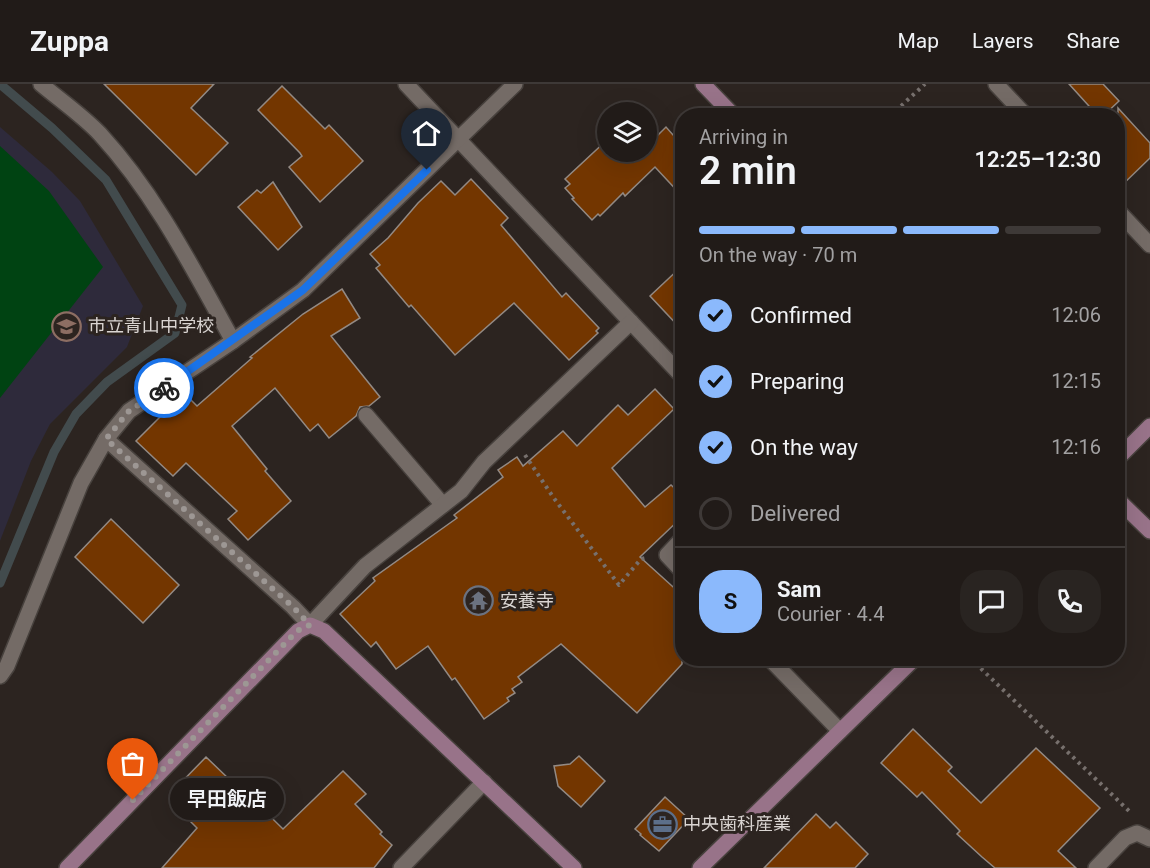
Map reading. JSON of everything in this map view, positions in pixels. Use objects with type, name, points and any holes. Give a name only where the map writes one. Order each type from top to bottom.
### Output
[{"type":"street","points":[[41,84],[99,133],[141,183],[181,248],[233,341]]},
{"type":"street","points":[[406,84],[675,369]]},
{"type":"street","points":[[0,676],[7,666],[81,483],[106,439],[129,411],[233,341],[303,290],[515,84]]},
{"type":"street","points":[[703,84],[726,108]]},
{"type":"street","points":[[996,84],[1018,108]]},
{"type":"street","points":[[1125,219],[1150,246]]},
{"type":"street","points":[[67,868],[297,631],[310,625],[365,566],[461,491],[484,462],[631,322]]},
{"type":"street","points":[[366,415],[443,505]]},
{"type":"street","points":[[1125,451],[1150,426]]},
{"type":"street","points":[[106,439],[293,607],[310,625],[324,630],[574,868]]},
{"type":"street","points":[[1125,507],[1150,531]]},
{"type":"street","points":[[675,546],[667,555],[675,564]]},
{"type":"street","points":[[777,666],[840,731]]},
{"type":"street","points":[[699,868],[907,666]]},
{"type":"street","points":[[401,868],[484,782]]},
{"type":"street","points":[[1096,868],[1125,838],[1143,836]]},
{"type":"path","points":[[899,108],[925,84]]},
{"type":"path","points":[[512,436],[553,497],[619,585],[641,559],[667,555]]},
{"type":"path","points":[[978,666],[1132,815],[1143,836]]},
{"type":"shaded area","name":"市立青山中学校","points":[[0,127],[52,172],[80,201],[143,306],[127,347],[50,424],[31,461],[0,541]]},
{"type":"green space","points":[[0,146],[49,191],[103,267],[0,398]]},
{"type":"building","points":[[104,84],[214,84],[191,108],[228,143],[196,175]]},
{"type":"building","points":[[1069,84],[1103,84],[1119,101],[1112,108],[1091,108]]},
{"type":"building","points":[[282,86],[325,129],[329,125],[363,161],[320,202],[289,167],[302,156],[300,153],[258,110]]},
{"type":"building","points":[[1125,116],[1150,143],[1150,158],[1125,182]]},
{"type":"building","points":[[666,127],[675,137],[675,188],[655,167],[625,196],[623,193],[600,216],[598,214],[592,220],[572,199],[574,198],[565,188],[570,184],[565,179],[597,149],[597,162],[657,162],[657,136]]},
{"type":"building","points":[[471,179],[508,218],[501,225],[562,297],[566,293],[599,328],[596,331],[598,333],[569,360],[514,303],[455,355],[376,268],[380,265],[370,254],[441,181],[455,195]]},
{"type":"building","points":[[273,182],[302,227],[278,250],[238,207],[257,190],[261,193]]},
{"type":"building","points":[[675,273],[675,323],[650,296]]},
{"type":"building","points":[[342,289],[360,318],[331,336],[380,397],[369,406],[360,407],[356,416],[329,438],[318,424],[310,431],[275,388],[232,426],[267,469],[265,471],[291,501],[248,540],[228,519],[237,511],[186,463],[173,476],[136,441],[174,403],[176,405],[186,395],[197,406],[252,358],[250,357],[303,314]]},
{"type":"building","name":"安養寺","points":[[655,389],[674,409],[612,468],[645,507],[671,485],[675,489],[675,524],[640,557],[675,589],[675,666],[680,666],[637,713],[561,644],[518,677],[522,682],[512,689],[515,693],[507,698],[509,701],[484,719],[455,678],[452,680],[428,646],[396,669],[376,642],[371,647],[340,614],[375,581],[373,578],[457,518],[454,515],[503,477],[498,470],[517,457],[523,466],[563,431],[577,446],[618,405],[628,415]]},
{"type":"building","points":[[111,519],[179,585],[143,623],[75,557]]},
{"type":"building","points":[[913,729],[952,767],[948,771],[981,803],[1036,748],[1100,808],[1058,851],[1076,868],[995,868],[982,857],[957,834],[960,831],[922,792],[917,797],[881,763]]},
{"type":"building","points":[[579,756],[605,781],[581,807],[558,786],[554,766],[570,764]]},
{"type":"building","points":[[206,757],[283,829],[343,771],[366,794],[355,804],[392,845],[374,868],[162,868],[197,828],[191,822],[195,818],[170,794]]},
{"type":"building","name":"中央歯科産業","points":[[665,797],[689,819],[659,851],[635,829]]},
{"type":"building","points":[[816,814],[830,828],[836,822],[868,854],[855,868],[764,868]]},
{"type":"waterway","points":[[0,84],[52,128],[106,180],[182,305],[175,333],[107,382],[76,414],[54,452],[0,583]]},
{"type":"way so far","points":[[133,800],[297,631],[310,625],[293,607],[106,439],[129,411],[164,388]]},
{"type":"place","name":"市立青山中学校","points":[[67,326]]},
{"type":"place","name":"安養寺","points":[[479,601]]},
{"type":"place","name":"早田飯店","points":[[133,800]]},
{"type":"place","name":"中央歯科産業","points":[[662,824]]},
{"type":"route","points":[[164,388],[303,290],[427,170]]}]
